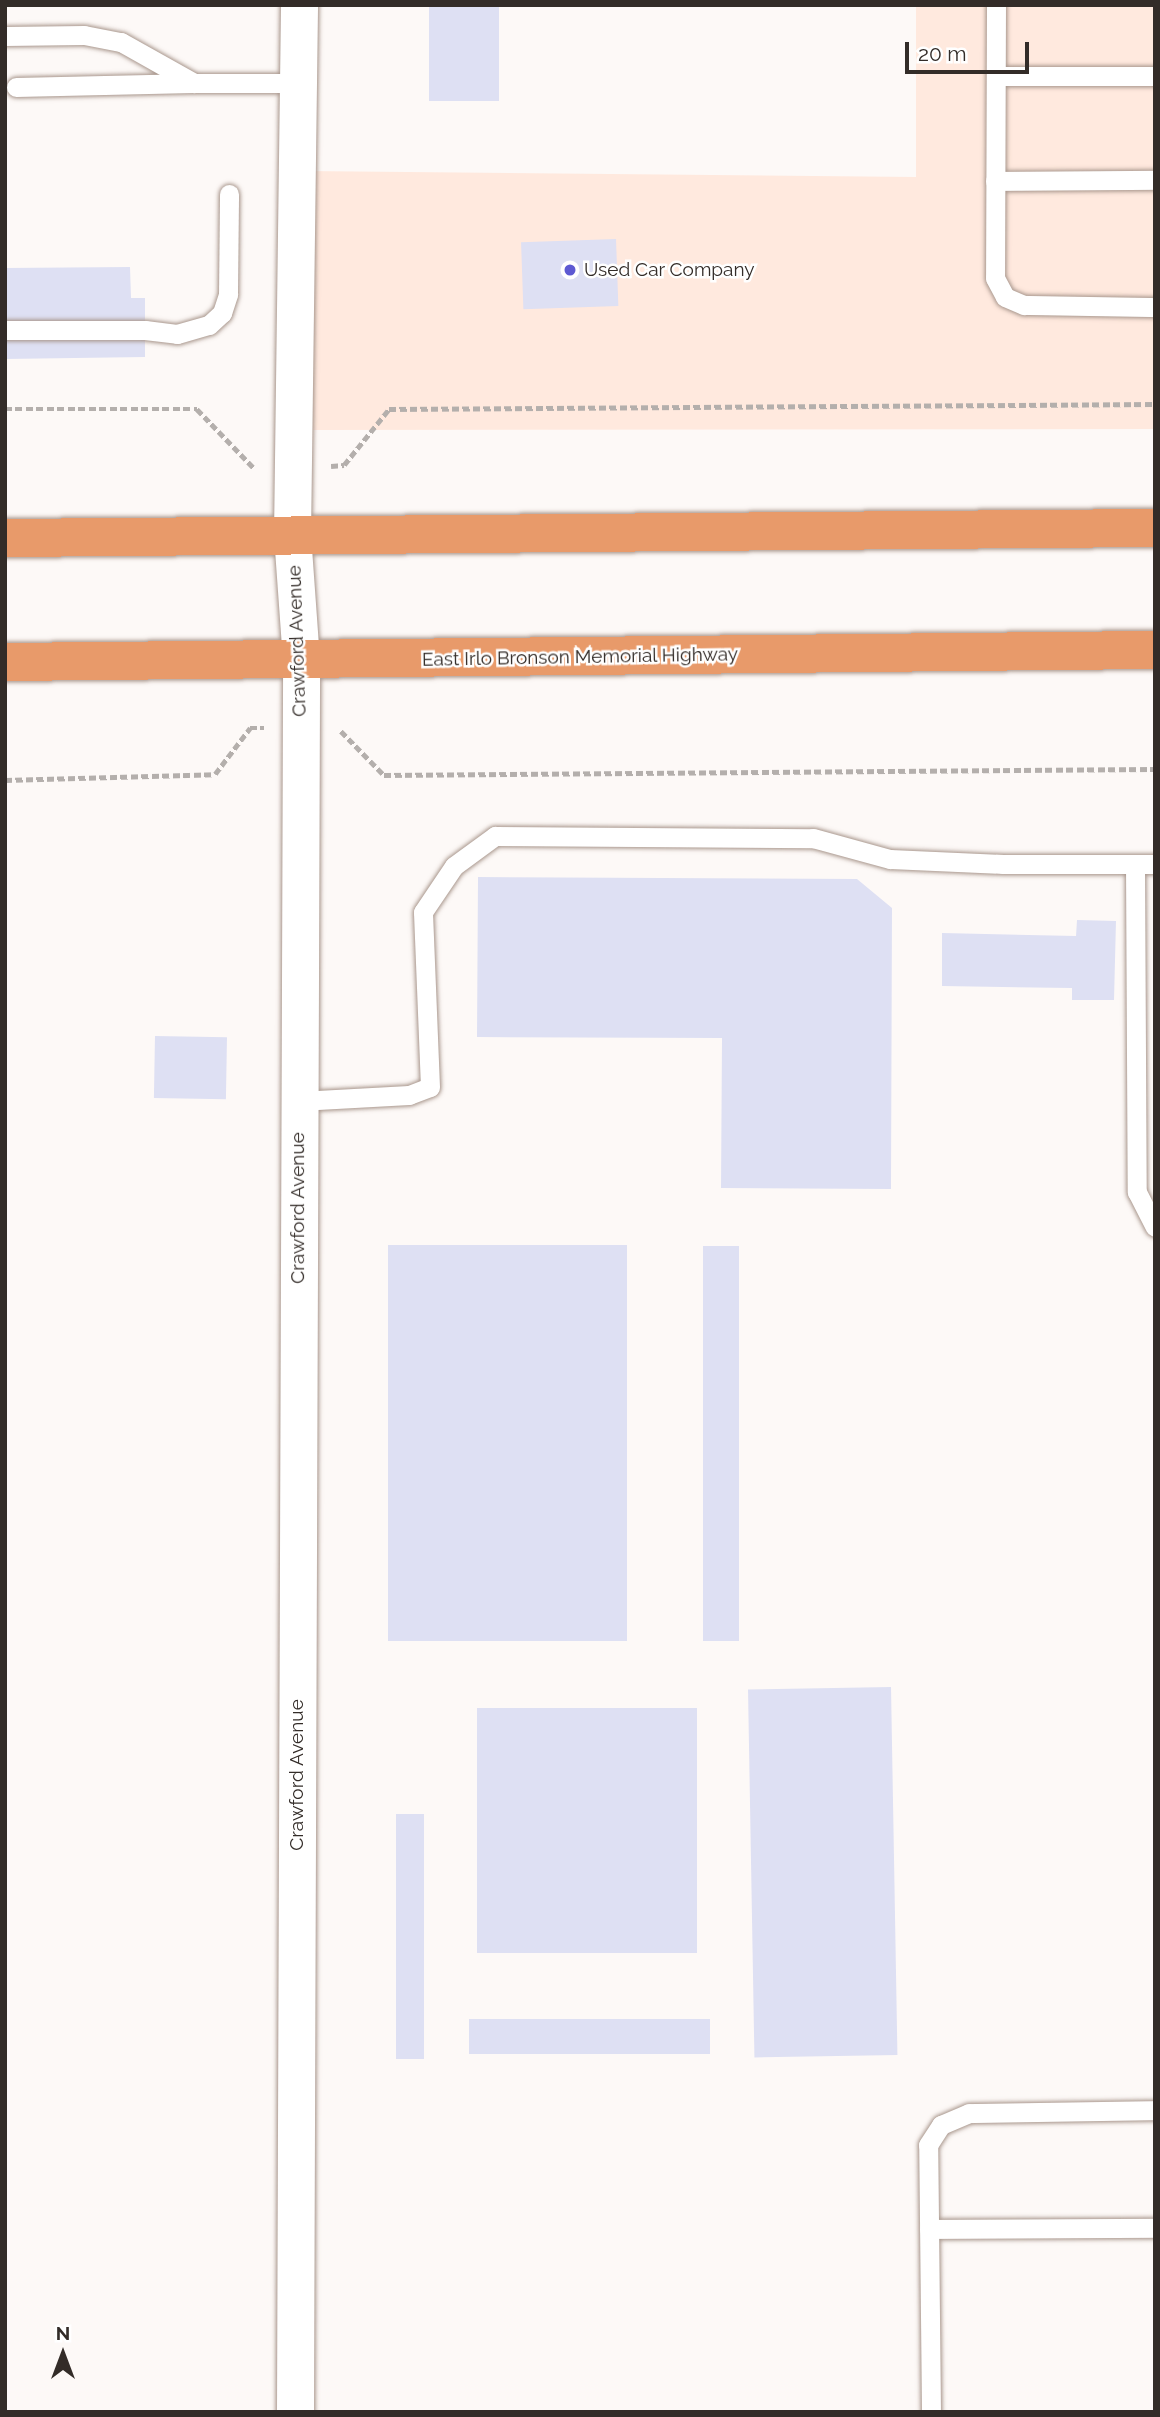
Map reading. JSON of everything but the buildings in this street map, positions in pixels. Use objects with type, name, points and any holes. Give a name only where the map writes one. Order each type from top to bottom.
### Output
[{"type":"highway","points":[[5,538],[1155,528]]},
{"type":"highway","name":"East Irlo Bronson Memorial Highway","points":[[5,662],[1155,650]]},
{"type":"street","name":"Crawford Avenue","points":[[295,2412],[301,660],[292,535],[299,5]]},
{"type":"lane","points":[[996,5],[995,278],[1005,297],[1024,305],[1155,307]]},
{"type":"lane","points":[[5,36],[84,35],[121,42],[194,83]]},
{"type":"lane","points":[[996,76],[1155,76]]},
{"type":"lane","points":[[16,88],[298,83]]},
{"type":"lane","points":[[995,181],[1155,180]]},
{"type":"lane","points":[[5,330],[145,330],[177,334],[209,325],[222,313],[228,294],[229,194]]},
{"type":"lane","points":[[299,1101],[409,1095],[430,1087],[424,912],[454,866],[495,836],[813,838],[890,859],[1003,864],[1145,864],[1137,1192],[1155,1227]]},
{"type":"lane","points":[[931,2412],[928,2145],[940,2126],[969,2113],[1155,2110]]},
{"type":"lane","points":[[929,2228],[1155,2228]]},
{"type":"path","points":[[5,409],[197,409],[253,467],[293,468],[344,465],[389,409],[1155,404]]},
{"type":"path","points":[[5,780],[215,774],[250,728],[300,727],[338,728],[384,775],[1155,769]]},
{"type":"shaded area","points":[[916,5],[1155,5],[1155,429],[301,430],[304,171],[916,177]]},
{"type":"place","name":"Used Car Company","points":[[570,270]]}]
